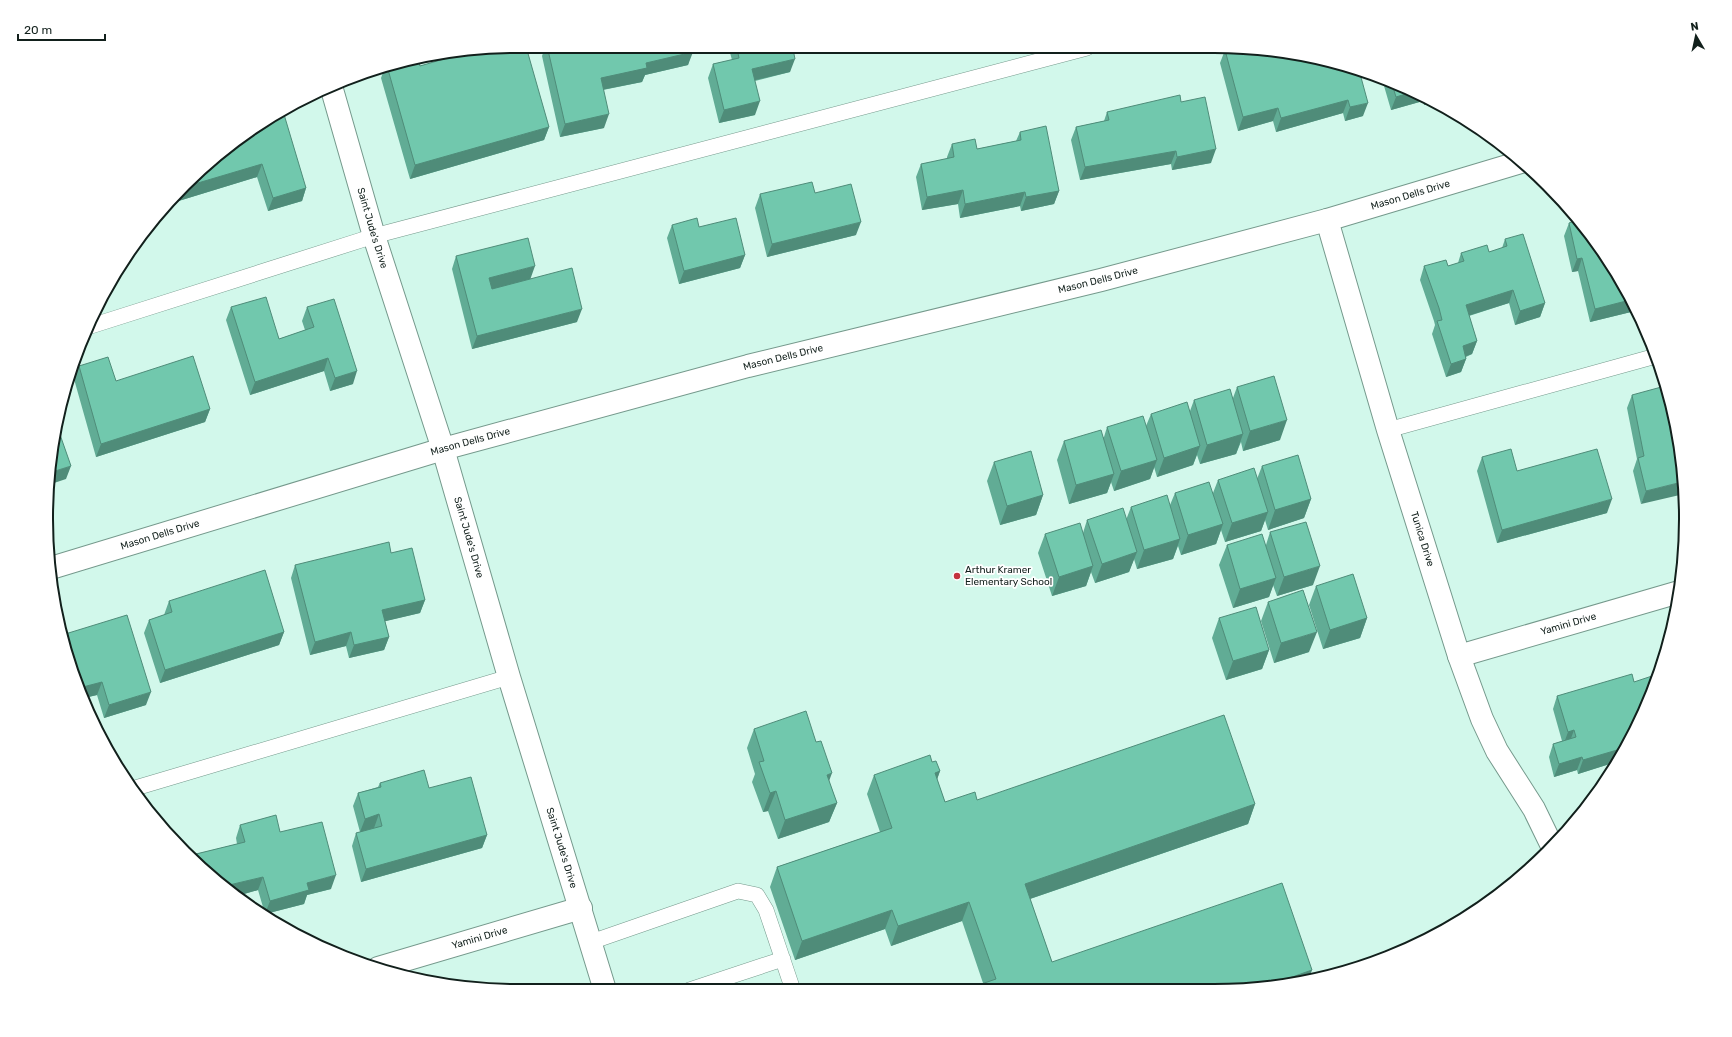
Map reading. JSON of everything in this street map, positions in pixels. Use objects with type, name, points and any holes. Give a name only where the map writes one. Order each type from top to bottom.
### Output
[{"type":"street","name":"Saint Jude's Drive","points":[[333,92],[374,236],[443,449],[509,677],[603,984]]},
{"type":"street","name":"Mason Dells Drive","points":[[56,567],[443,449],[748,366],[1102,280],[1327,220],[1514,164]]},
{"type":"street","name":"Tunica Drive","points":[[1327,220],[1388,430],[1459,656],[1482,719],[1497,751],[1534,809],[1549,841]]},
{"type":"street","name":"Yamini Drive","points":[[1459,656],[1673,594]]},
{"type":"street","name":"Yamini Drive","points":[[388,965],[581,908]]},
{"type":"lane","points":[[95,325],[374,236],[1068,53]]},
{"type":"lane","points":[[1388,430],[1650,358]]},
{"type":"lane","points":[[138,786],[509,677]]},
{"type":"lane","points":[[591,942],[738,891],[757,895],[766,910],[792,984]]},
{"type":"lane","points":[[707,984],[783,959]]},
{"type":"building","points":[[528,53],[549,127],[415,165],[389,72],[419,64],[420,66],[458,57],[488,54]]},
{"type":"building","points":[[549,53],[689,53],[646,63],[647,68],[601,78],[609,114],[565,124]]},
{"type":"building","points":[[738,53],[794,53],[795,59],[752,69],[760,101],[724,110],[713,64],[739,58]]},
{"type":"building","points":[[1226,53],[1274,57],[1304,62],[1361,77],[1368,103],[1350,107],[1348,100],[1281,118],[1278,108],[1243,117]]},
{"type":"building","points":[[1393,89],[1405,94],[1396,97]]},
{"type":"building","points":[[1180,95],[1181,102],[1205,97],[1216,149],[1177,157],[1176,151],[1085,167],[1076,127],[1109,120],[1107,112]]},
{"type":"building","points":[[284,116],[306,188],[273,198],[262,164],[195,184],[235,149]]},
{"type":"building","points":[[1046,126],[1059,191],[1026,197],[1025,192],[965,204],[963,190],[927,197],[921,164],[954,157],[952,144],[975,139],[977,149],[1021,140],[1020,132]]},
{"type":"building","points":[[812,182],[815,193],[851,184],[861,222],[772,244],[760,194]]},
{"type":"building","points":[[697,218],[699,227],[736,218],[745,255],[684,271],[672,225]]},
{"type":"building","points":[[1572,222],[1583,235],[1601,260],[1625,301],[1595,309],[1582,258],[1577,259],[1569,223]]},
{"type":"building","points":[[1523,234],[1545,303],[1520,311],[1513,290],[1466,305],[1477,341],[1463,346],[1466,359],[1451,364],[1437,321],[1442,320],[1439,308],[1424,266],[1446,260],[1448,266],[1464,261],[1461,253],[1487,245],[1489,252],[1507,246],[1505,239]]},
{"type":"building","points":[[528,238],[535,266],[489,278],[492,289],[572,268],[582,309],[477,336],[456,256]]},
{"type":"building","points":[[266,297],[279,339],[314,327],[307,307],[334,299],[357,371],[335,378],[328,358],[255,382],[231,307]]},
{"type":"building","points":[[193,356],[210,409],[101,444],[79,366],[108,357],[116,381]]},
{"type":"building","points":[[1274,376],[1287,420],[1250,431],[1237,387]]},
{"type":"building","points":[[1660,387],[1670,428],[1678,483],[1646,491],[1638,458],[1644,456],[1632,395]]},
{"type":"building","points":[[1230,389],[1243,434],[1207,445],[1194,400]]},
{"type":"building","points":[[1187,402],[1200,446],[1164,458],[1151,414]]},
{"type":"building","points":[[1143,416],[1157,460],[1121,471],[1107,427]]},
{"type":"building","points":[[1101,430],[1114,474],[1076,485],[1064,441]]},
{"type":"building","points":[[61,436],[71,466],[56,471]]},
{"type":"building","points":[[1511,449],[1517,471],[1597,449],[1612,499],[1502,530],[1482,457]]},
{"type":"building","points":[[1031,451],[1043,495],[1007,506],[994,462]]},
{"type":"building","points":[[1298,455],[1311,499],[1275,510],[1262,466]]},
{"type":"building","points":[[1254,468],[1268,512],[1232,523],[1218,480]]},
{"type":"building","points":[[1209,482],[1223,524],[1188,535],[1175,493]]},
{"type":"building","points":[[1167,495],[1180,539],[1144,550],[1131,507]]},
{"type":"building","points":[[1123,508],[1137,552],[1102,564],[1087,520]]},
{"type":"building","points":[[1306,522],[1320,566],[1284,577],[1270,532]]},
{"type":"building","points":[[1080,523],[1093,566],[1059,577],[1045,534]]},
{"type":"building","points":[[1262,534],[1276,578],[1240,589],[1227,545]]},
{"type":"building","points":[[389,542],[391,553],[412,548],[425,600],[382,610],[389,637],[354,645],[351,632],[315,642],[295,565]]},
{"type":"building","points":[[265,570],[284,632],[165,670],[149,620],[172,612],[169,601]]},
{"type":"building","points":[[1353,574],[1367,618],[1330,630],[1316,586]]},
{"type":"building","points":[[1303,590],[1317,632],[1281,643],[1268,602]]},
{"type":"building","points":[[1256,607],[1269,650],[1233,661],[1219,618]]},
{"type":"building","points":[[127,615],[151,692],[109,705],[102,682],[84,687],[68,633]]},
{"type":"building","points":[[1632,674],[1634,682],[1651,676],[1644,697],[1618,750],[1583,760],[1582,757],[1559,764],[1553,744],[1576,737],[1574,730],[1568,732],[1557,696]]},
{"type":"building","points":[[806,711],[816,742],[821,741],[832,773],[827,775],[837,803],[785,820],[776,791],[770,793],[759,762],[764,761],[754,729]]},
{"type":"building","points":[[1224,715],[1255,804],[1025,884],[1052,962],[1282,883],[1312,970],[1292,977],[1244,983],[981,984],[996,979],[969,902],[898,926],[892,910],[802,941],[777,867],[892,828],[874,775],[930,755],[932,762],[936,761],[940,771],[935,773],[945,802],[975,792],[977,800]]},
{"type":"building","points":[[424,770],[429,788],[471,777],[487,835],[366,869],[356,833],[382,826],[379,814],[365,819],[358,793],[381,787],[380,783]]},
{"type":"building","points":[[276,815],[280,832],[322,822],[336,875],[307,883],[309,890],[270,901],[263,877],[231,885],[196,854],[245,842],[240,825]]},
{"type":"place","name":"Arthur Kramer Elementary School","points":[[957,576]]}]
